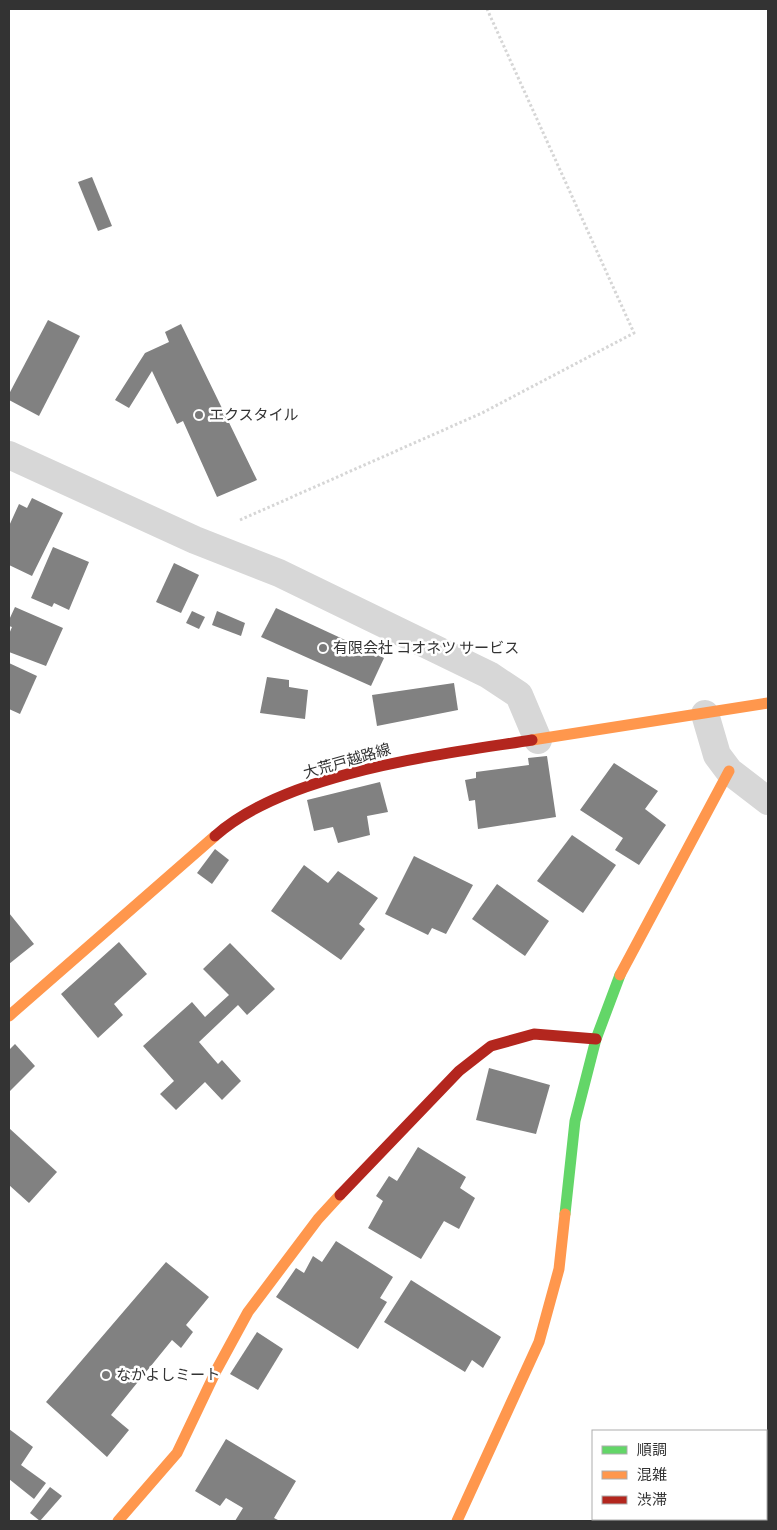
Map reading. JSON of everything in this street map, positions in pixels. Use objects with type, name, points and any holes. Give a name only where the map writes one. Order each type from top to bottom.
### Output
[{"type":"street","points":[[9,455],[194,540],[279,573],[489,675],[519,695],[538,740]]},
{"type":"street","name":"大荒戸越路線","points":[[9,1016],[228,824],[261,806],[312,785],[412,759],[768,703]]},
{"type":"street","points":[[705,714],[717,755],[729,771],[768,801]]},
{"type":"street","points":[[457,1521],[539,1342],[559,1269],[575,1120],[596,1039],[617,980],[687,853],[729,771]]},
{"type":"street","points":[[118,1521],[177,1453],[217,1369],[248,1312],[318,1219],[459,1071],[491,1046],[534,1034],[596,1039]]},
{"type":"path","points":[[194,540],[482,414],[634,333],[487,9]]},
{"type":"building","points":[[92,177],[112,226],[98,231],[78,182]]},
{"type":"building","points":[[48,320],[80,336],[39,416],[9,400],[9,394]]},
{"type":"building","name":"エクスタイル","points":[[181,324],[257,480],[217,497],[183,421],[177,424],[152,371],[129,408],[115,400],[145,353],[169,342],[165,332]]},
{"type":"building","points":[[32,498],[63,513],[32,576],[9,565],[9,526],[19,504],[27,508]]},
{"type":"building","points":[[53,547],[89,562],[69,610],[54,603],[52,607],[31,598]]},
{"type":"building","points":[[174,563],[199,575],[181,613],[156,602]]},
{"type":"building","points":[[15,607],[63,628],[46,666],[9,652],[9,634],[12,627],[9,626],[9,620]]},
{"type":"building","name":"有限会社 コオネツ サービス","points":[[276,608],[384,658],[371,686],[261,637]]},
{"type":"building","points":[[192,611],[205,617],[199,629],[186,623]]},
{"type":"building","points":[[217,611],[245,623],[241,636],[212,625]]},
{"type":"building","points":[[9,663],[37,676],[20,714],[9,709]]},
{"type":"building","points":[[267,677],[289,680],[289,687],[308,690],[305,719],[260,713]]},
{"type":"building","points":[[454,683],[458,710],[377,726],[372,695]]},
{"type":"building","points":[[547,756],[556,817],[478,829],[475,800],[469,801],[465,780],[476,778],[476,772],[529,765],[528,758]]},
{"type":"building","points":[[614,763],[658,791],[645,809],[666,825],[639,865],[615,850],[623,838],[580,810]]},
{"type":"building","points":[[380,782],[388,812],[367,816],[370,835],[338,843],[333,827],[314,831],[307,800]]},
{"type":"building","points":[[572,835],[616,865],[583,913],[537,881]]},
{"type":"building","points":[[215,849],[229,860],[212,884],[197,873]]},
{"type":"building","points":[[414,856],[473,885],[446,934],[432,928],[428,935],[385,914]]},
{"type":"building","points":[[304,865],[328,883],[338,871],[378,898],[359,924],[365,929],[341,960],[271,911]]},
{"type":"building","points":[[497,884],[549,921],[525,956],[472,919]]},
{"type":"building","points":[[9,913],[34,944],[9,964]]},
{"type":"building","points":[[119,942],[147,974],[114,1004],[123,1015],[98,1038],[61,994]]},
{"type":"building","points":[[230,943],[275,989],[247,1015],[238,1005],[199,1042],[218,1064],[222,1060],[241,1081],[222,1100],[205,1082],[176,1110],[160,1094],[174,1081],[143,1046],[192,1002],[205,1017],[229,995],[203,969]]},
{"type":"building","points":[[15,1044],[35,1066],[9,1092],[9,1050]]},
{"type":"building","points":[[489,1068],[550,1085],[536,1134],[476,1120]]},
{"type":"building","points":[[9,1128],[57,1172],[29,1203],[9,1185]]},
{"type":"building","points":[[418,1147],[466,1177],[460,1188],[475,1198],[459,1229],[444,1221],[421,1259],[368,1228],[383,1201],[376,1196],[389,1176],[397,1181]]},
{"type":"building","points":[[336,1241],[393,1277],[380,1298],[387,1302],[358,1349],[276,1297],[296,1268],[304,1273],[313,1256],[322,1262]]},
{"type":"building","name":"なかよしミート","points":[[166,1262],[209,1297],[186,1325],[193,1332],[181,1348],[172,1340],[111,1415],[129,1430],[107,1457],[46,1402]]},
{"type":"building","points":[[411,1280],[501,1337],[483,1368],[472,1360],[465,1372],[384,1322]]},
{"type":"building","points":[[257,1332],[283,1349],[258,1390],[230,1374]]},
{"type":"building","points":[[9,1429],[33,1447],[21,1465],[46,1483],[34,1499],[9,1479]]},
{"type":"building","points":[[226,1439],[296,1481],[274,1518],[280,1521],[235,1521],[243,1508],[226,1498],[220,1506],[195,1491]]},
{"type":"building","points":[[50,1487],[62,1496],[40,1521],[30,1513]]},
{"type":"traffic: fast","points":[[565,1214],[575,1121],[596,1039],[620,975]]},
{"type":"traffic: slow","points":[[532,740],[768,703]]},
{"type":"traffic: slow","points":[[620,975],[729,771]]},
{"type":"traffic: slow","points":[[9,1016],[215,836]]},
{"type":"traffic: slow","points":[[118,1521],[177,1453],[217,1369],[248,1312],[318,1219],[340,1195]]},
{"type":"traffic: slow","points":[[457,1521],[539,1342],[559,1269],[565,1214]]},
{"type":"traffic: jam","points":[[215,836],[245,814],[282,796],[322,781],[409,760],[532,740]]},
{"type":"traffic: jam","points":[[340,1195],[459,1071],[491,1046],[534,1034],[596,1039]]},
{"type":"place","name":"エクスタイル","points":[[199,415]]},
{"type":"place","name":"有限会社 コオネツ サービス","points":[[323,648]]},
{"type":"place","name":"なかよしミート","points":[[106,1375]]}]
